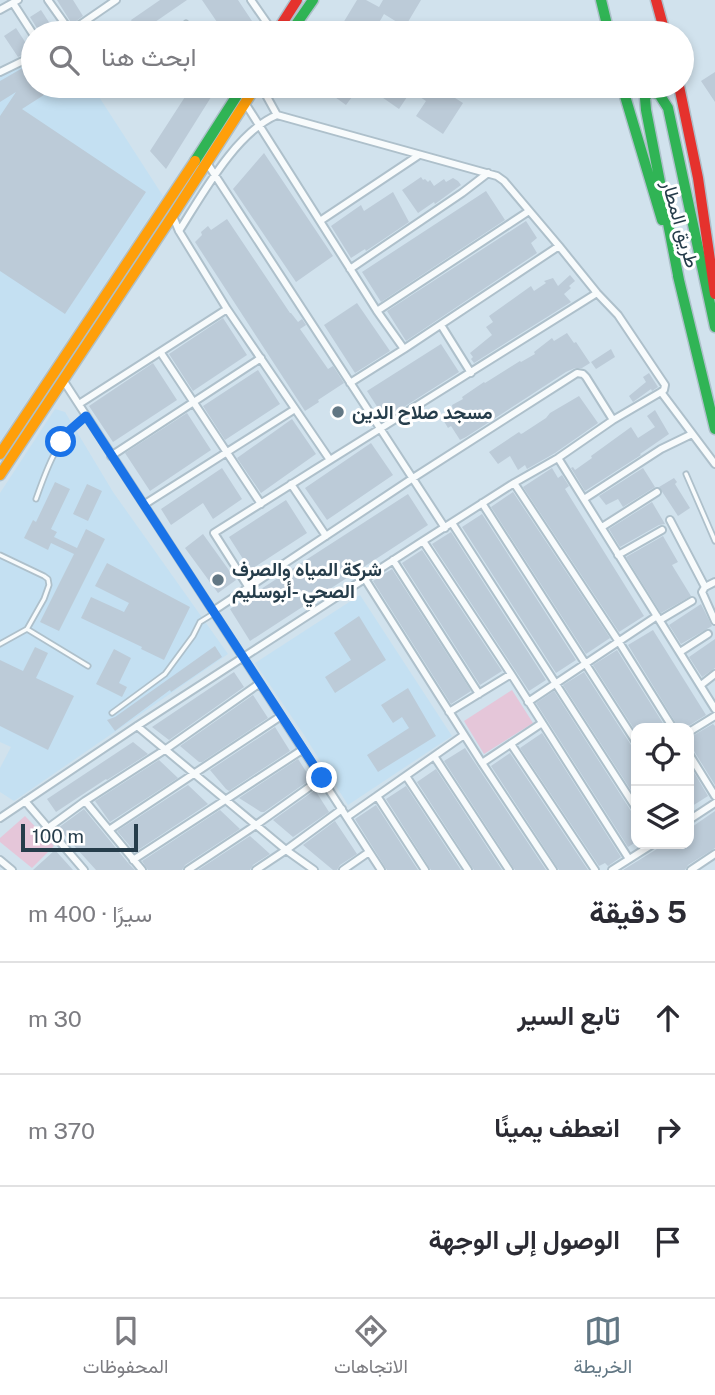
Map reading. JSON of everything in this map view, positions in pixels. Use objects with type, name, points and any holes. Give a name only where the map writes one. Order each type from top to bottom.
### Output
[{"type":"main road","points":[[298,21],[313,0]]},
{"type":"main road","points":[[601,0],[606,21]]},
{"type":"main road","points":[[656,0],[662,21]]},
{"type":"main road","points":[[282,21],[294,2]]},
{"type":"main road","points":[[0,475],[169,211],[232,98]]},
{"type":"main road","points":[[0,454],[54,371],[169,211],[207,163],[249,98]]},
{"type":"main road","name":"طريق المطار","points":[[626,98],[679,280],[715,429]]},
{"type":"main road","points":[[645,98],[679,280]]},
{"type":"main road","points":[[662,98],[668,108],[715,327]]},
{"type":"main road","name":"طريق المطار","points":[[682,98],[698,178],[715,291]]},
{"type":"street","points":[[48,0],[62,21]]},
{"type":"street","points":[[98,0],[103,7]]},
{"type":"street","points":[[84,21],[116,0]]},
{"type":"street","points":[[251,0],[266,21]]},
{"type":"street","points":[[0,10],[15,1],[26,21]]},
{"type":"street","points":[[0,72],[21,62]]},
{"type":"street","points":[[266,98],[277,116]]},
{"type":"street","points":[[245,103],[404,349]]},
{"type":"street","points":[[0,818],[393,560],[664,390],[665,385],[618,315],[504,181],[488,173],[277,116],[259,125],[237,146],[179,231]]},
{"type":"street","points":[[320,221],[419,155]]},
{"type":"street","points":[[207,163],[446,528]]},
{"type":"street","points":[[350,269],[488,173]]},
{"type":"street","points":[[169,211],[227,309],[330,460]]},
{"type":"street","points":[[377,311],[529,211]]},
{"type":"street","points":[[351,383],[559,246]]},
{"type":"street","points":[[249,588],[214,533],[597,293]]},
{"type":"street","points":[[79,404],[227,309]]},
{"type":"street","points":[[441,325],[471,373]]},
{"type":"street","points":[[161,353],[261,504]]},
{"type":"street","points":[[111,456],[261,358]]},
{"type":"street","points":[[214,612],[413,478],[577,373],[586,377],[613,420]]},
{"type":"street","points":[[63,380],[381,870]]},
{"type":"street","points":[[661,392],[715,464]]},
{"type":"street","points":[[145,504],[295,409]]},
{"type":"street","points":[[584,499],[661,449],[692,434]]},
{"type":"street","points":[[558,458],[715,709]]},
{"type":"street","points":[[514,483],[670,723]]},
{"type":"street","points":[[292,484],[326,536]]},
{"type":"street","points":[[602,527],[657,492]]},
{"type":"street","points":[[482,503],[631,734]]},
{"type":"street","points":[[670,520],[705,587]]},
{"type":"street","points":[[452,523],[631,799]]},
{"type":"street","points":[[618,555],[662,530]]},
{"type":"street","points":[[423,541],[629,859]]},
{"type":"street","points":[[393,560],[479,694]]},
{"type":"street","points":[[365,579],[553,870]]},
{"type":"street","points":[[715,582],[705,587],[702,592],[715,621]]},
{"type":"street","points":[[528,702],[586,662],[658,618],[692,601]]},
{"type":"street","points":[[680,652],[709,634]]},
{"type":"street","points":[[449,712],[511,674]]},
{"type":"street","points":[[701,685],[715,674]]},
{"type":"street","points":[[48,828],[260,683]]},
{"type":"street","points":[[109,830],[281,716]]},
{"type":"street","points":[[694,729],[715,716]]},
{"type":"street","points":[[482,763],[542,723]]},
{"type":"street","points":[[137,726],[286,850],[314,870]]},
{"type":"street","points":[[346,817],[464,735]]},
{"type":"street","points":[[511,744],[595,870]]},
{"type":"street","points":[[133,860],[302,750]]},
{"type":"street","points":[[434,757],[509,870]]},
{"type":"street","points":[[694,762],[715,796]]},
{"type":"street","points":[[406,776],[468,870]]},
{"type":"street","points":[[188,870],[322,778]]},
{"type":"street","points":[[377,796],[425,870]]},
{"type":"street","points":[[25,801],[85,870]]},
{"type":"street","points":[[85,801],[142,870]]},
{"type":"street","points":[[694,817],[715,803]]},
{"type":"street","points":[[256,870],[342,809]]},
{"type":"street","points":[[612,870],[645,849]]},
{"type":"street","points":[[343,870],[369,852]]},
{"type":"street","points":[[691,870],[715,854]]},
{"type":"street","points":[[0,860],[12,870]]},
{"type":"lane","points":[[36,499],[53,454],[70,430],[86,416]]},
{"type":"lane","points":[[686,474],[715,541]]},
{"type":"lane","points":[[0,644],[27,629],[49,585],[48,579],[1,557]]},
{"type":"lane","points":[[112,713],[165,674],[200,622],[214,612]]},
{"type":"lane","points":[[27,629],[88,666]]},
{"type":"shaded area","points":[[21,66],[21,98],[100,98],[163,196],[0,441],[0,77]]},
{"type":"shaded area","points":[[55,409],[65,412],[113,492],[228,654],[14,801],[0,792],[0,768],[11,747],[0,742],[0,493]]},
{"type":"shaded area","points":[[360,595],[452,736],[348,805],[255,663]]},
{"type":"shaded area","points":[[512,690],[533,723],[484,754],[464,721]]},
{"type":"shaded area","points":[[25,816],[54,846],[32,868],[0,842],[0,838]]},
{"type":"building","points":[[57,0],[73,0],[83,16],[76,21],[70,21]]},
{"type":"building","points":[[160,0],[187,0],[156,21],[131,20]]},
{"type":"building","points":[[202,0],[238,0],[252,21],[216,21]]},
{"type":"building","points":[[357,0],[366,0],[379,7],[383,0],[421,0],[409,21],[395,21],[384,14],[380,21],[344,21]]},
{"type":"building","points":[[41,10],[48,21],[32,21],[30,17]]},
{"type":"building","points":[[16,28],[21,36],[21,56],[18,57],[4,36]]},
{"type":"building","points":[[21,69],[21,98],[39,98],[22,109],[146,192],[65,314],[0,271],[0,116],[16,92],[0,102],[0,81]]},
{"type":"building","points":[[715,72],[715,102],[701,81]]},
{"type":"building","points":[[184,98],[210,98],[166,169],[150,151]]},
{"type":"building","points":[[336,98],[351,98],[346,105]]},
{"type":"building","points":[[383,98],[406,98],[399,109]]},
{"type":"building","points":[[422,98],[455,98],[463,103],[443,134],[416,116],[426,101]]},
{"type":"building","points":[[264,153],[333,256],[296,282],[233,189]]},
{"type":"building","points":[[421,177],[428,182],[430,180],[434,186],[444,179],[446,182],[453,178],[461,185],[418,213],[402,190]]},
{"type":"building","points":[[486,191],[505,220],[381,302],[362,272]]},
{"type":"building","points":[[393,192],[409,222],[351,258],[331,226],[361,205],[364,211]]},
{"type":"building","points":[[227,219],[290,313],[298,322],[302,319],[306,325],[300,329],[328,369],[333,366],[344,383],[305,411],[195,242],[208,226],[211,230]]},
{"type":"building","points":[[526,221],[537,238],[531,243],[537,253],[406,341],[387,311]]},
{"type":"building","points":[[570,275],[575,281],[564,294],[571,302],[474,363],[470,353],[492,335],[486,327],[493,322],[489,316],[531,286],[534,291],[546,283],[544,281],[553,278],[558,286]]},
{"type":"building","points":[[357,303],[390,351],[355,373],[324,325]]},
{"type":"building","points":[[223,318],[247,355],[193,391],[169,354]]},
{"type":"building","points":[[567,333],[590,363],[566,372],[460,440],[451,426],[448,428],[442,418],[453,411],[452,405],[463,399],[462,397],[535,354],[534,352],[552,338],[554,341]]},
{"type":"building","points":[[441,344],[459,372],[385,419],[367,391]]},
{"type":"building","points":[[611,349],[615,357],[596,369],[591,362]]},
{"type":"building","points":[[153,363],[177,400],[113,442],[89,406]]},
{"type":"building","points":[[258,370],[280,404],[225,440],[203,406]]},
{"type":"building","points":[[649,373],[658,387],[633,402],[629,396],[646,382],[643,377]]},
{"type":"building","points":[[579,396],[598,423],[555,453],[527,469],[525,465],[518,470],[510,456],[498,464],[489,452],[519,432],[523,433]]},
{"type":"building","points":[[655,410],[669,434],[585,491],[571,468],[575,470],[631,427],[638,438],[655,427],[647,416]]},
{"type":"building","points":[[187,413],[211,450],[150,491],[125,453]]},
{"type":"building","points":[[292,419],[316,454],[261,493],[237,458]]},
{"type":"building","points":[[371,443],[393,475],[327,520],[305,488]]},
{"type":"building","points":[[222,468],[242,499],[213,519],[203,503],[171,525],[161,509]]},
{"type":"building","points":[[552,468],[558,478],[562,475],[569,486],[565,489],[644,616],[619,632],[523,487]]},
{"type":"building","points":[[643,468],[655,487],[623,507],[618,499],[606,505],[599,496]]},
{"type":"building","points":[[674,478],[690,508],[678,516],[659,487]]},
{"type":"building","points":[[55,482],[70,489],[51,529],[57,532],[54,537],[77,548],[86,529],[105,539],[59,631],[40,622],[74,554],[51,543],[48,550],[24,538],[33,520],[36,522]]},
{"type":"building","points":[[87,484],[102,491],[88,521],[73,514]]},
{"type":"building","points":[[513,492],[610,638],[586,654],[491,507]]},
{"type":"building","points":[[408,494],[428,525],[250,641],[230,609]]},
{"type":"building","points":[[286,500],[307,533],[250,570],[229,537]]},
{"type":"building","points":[[652,502],[665,524],[620,547],[609,529]]},
{"type":"building","points":[[482,514],[576,660],[556,673],[462,527]]},
{"type":"building","points":[[451,532],[546,680],[529,691],[432,544]]},
{"type":"building","points":[[203,534],[236,580],[218,593],[185,548]]},
{"type":"building","points":[[663,536],[678,562],[672,565],[691,596],[661,613],[626,557]]},
{"type":"building","points":[[422,550],[502,671],[480,685],[402,563]]},
{"type":"building","points":[[107,563],[190,607],[164,660],[81,618],[91,597],[124,612],[129,603],[95,586]]},
{"type":"building","points":[[392,569],[471,691],[451,704],[373,581]]},
{"type":"building","points":[[701,604],[712,626],[681,644],[669,625]]},
{"type":"building","points":[[359,616],[386,660],[335,693],[325,677],[351,660],[334,633]]},
{"type":"building","points":[[653,630],[706,715],[693,723],[676,723],[628,645]]},
{"type":"building","points":[[715,639],[715,668],[702,677],[689,657]]},
{"type":"building","points":[[215,646],[222,657],[171,692],[170,690],[115,731],[107,720]]},
{"type":"building","points":[[35,647],[48,653],[36,678],[74,696],[48,750],[0,726],[0,660],[23,671]]},
{"type":"building","points":[[114,649],[131,658],[119,683],[127,687],[122,697],[96,684]]},
{"type":"building","points":[[617,650],[663,723],[631,724],[593,665]]},
{"type":"building","points":[[234,672],[244,687],[169,740],[152,727]]},
{"type":"building","points":[[584,672],[631,745],[631,790],[563,685]]},
{"type":"building","points":[[408,688],[436,736],[378,772],[367,755],[409,728],[402,717],[393,723],[381,705]]},
{"type":"building","points":[[554,691],[631,811],[631,845],[628,847],[536,703]]},
{"type":"building","points":[[253,695],[268,718],[202,762],[180,746]]},
{"type":"building","points":[[713,724],[715,726],[715,785],[694,751],[694,735]]},
{"type":"building","points":[[275,727],[290,751],[229,791],[226,789],[210,770]]},
{"type":"building","points":[[542,733],[621,857],[608,866],[605,863],[599,866],[520,748]]},
{"type":"building","points":[[133,742],[148,754],[56,812],[47,799]]},
{"type":"building","points":[[465,748],[546,870],[515,870],[444,761]]},
{"type":"building","points":[[510,753],[588,870],[559,870],[491,766]]},
{"type":"building","points":[[298,759],[311,779],[264,812],[239,798]]},
{"type":"building","points":[[159,760],[178,778],[110,822],[95,801]]},
{"type":"building","points":[[436,769],[502,870],[474,870],[417,782]]},
{"type":"building","points":[[694,772],[708,796],[694,805]]},
{"type":"building","points":[[188,785],[208,804],[135,852],[117,831]]},
{"type":"building","points":[[406,786],[461,870],[431,870],[386,799]]},
{"type":"building","points":[[315,790],[329,812],[293,837],[273,820]]},
{"type":"building","points":[[376,805],[418,870],[387,870],[355,819]]},
{"type":"building","points":[[84,809],[135,870],[96,870],[58,828]]},
{"type":"building","points":[[220,810],[240,829],[185,865],[182,870],[148,870],[142,861]]},
{"type":"building","points":[[715,811],[715,848],[688,865],[685,870],[623,870],[657,849],[694,849],[694,826]]},
{"type":"building","points":[[335,821],[357,854],[337,870],[333,870],[303,845]]},
{"type":"building","points":[[250,836],[270,854],[250,870],[198,870]]},
{"type":"building","points":[[55,850],[73,870],[33,870]]},
{"type":"traffic: fast","points":[[298,21],[313,0]]},
{"type":"traffic: fast","points":[[601,0],[606,21]]},
{"type":"traffic: fast","points":[[195,161],[235,98]]},
{"type":"traffic: fast","points":[[626,98],[662,220]]},
{"type":"traffic: fast","points":[[645,98],[679,280]]},
{"type":"traffic: fast","points":[[662,98],[668,108],[715,327]]},
{"type":"traffic: fast","points":[[678,276],[715,429]]},
{"type":"traffic: slow","points":[[0,475],[248,98]]},
{"type":"traffic: slow","points":[[0,454],[195,161]]},
{"type":"traffic: jam","points":[[284,21],[297,0]]},
{"type":"traffic: jam","points":[[656,0],[662,21]]},
{"type":"traffic: jam","points":[[681,98],[698,178],[715,294]]},
{"type":"place","name":"مسجد صلاح الدين","points":[[338,412]]},
{"type":"place","name":"شركة المياه والصرف الصحي -أبوسليم","points":[[218,580]]},
{"type":"route","points":[[61,442],[86,416],[322,778]]}]
